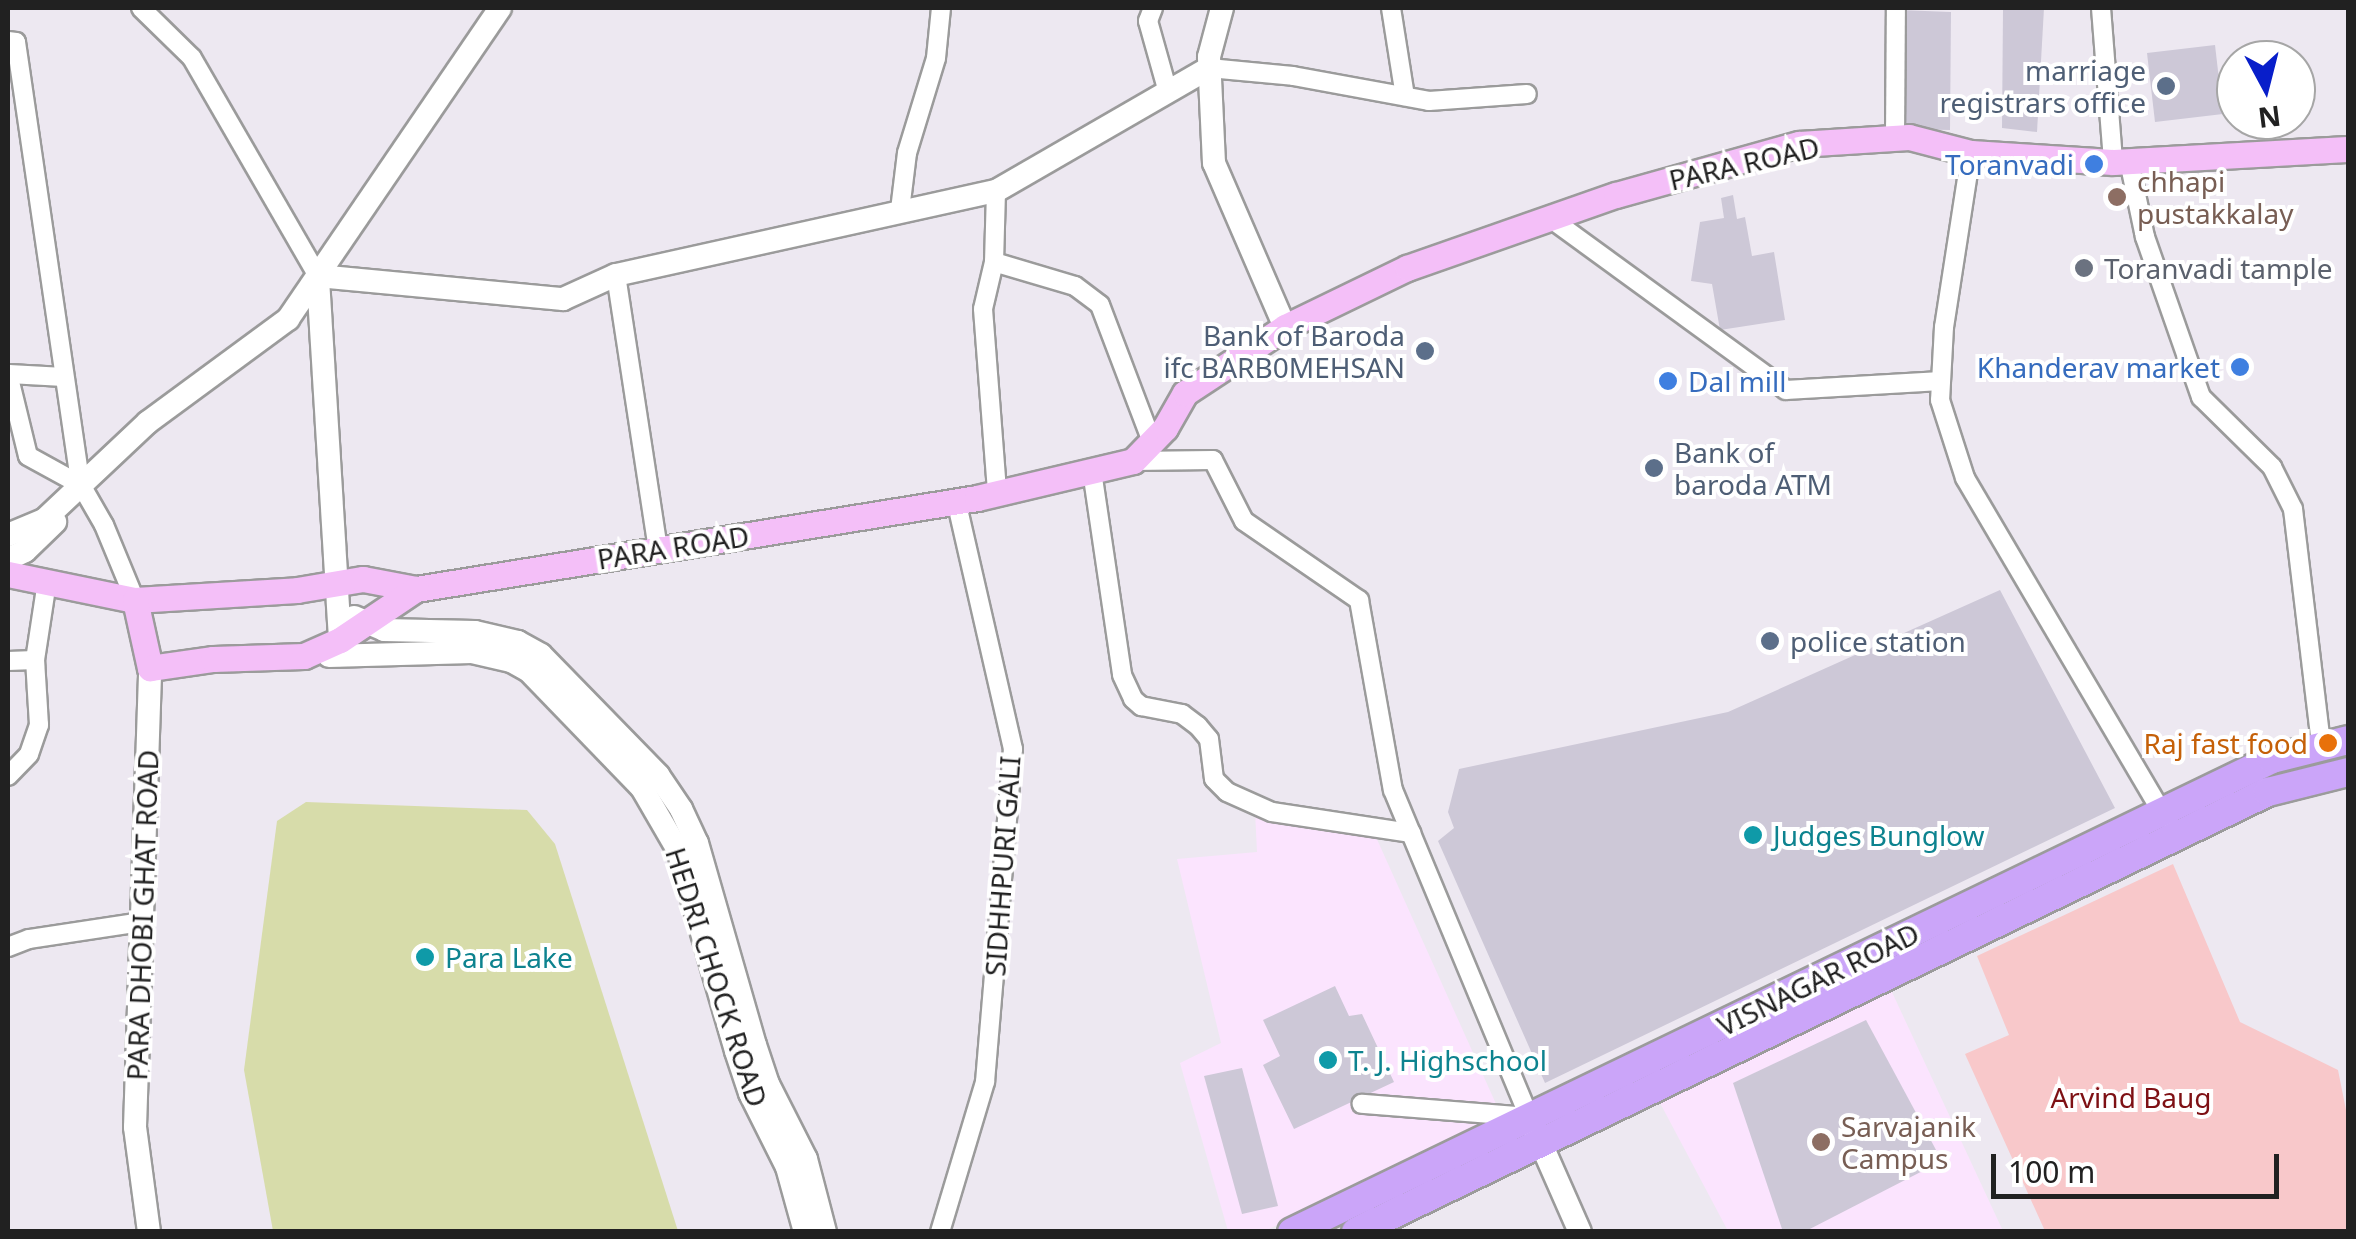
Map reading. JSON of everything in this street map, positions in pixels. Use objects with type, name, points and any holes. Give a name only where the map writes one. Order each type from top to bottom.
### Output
[{"type":"main road","name":"PARA ROAD","points":[[8,574],[135,600],[297,590],[338,594],[379,580],[398,589],[416,589],[956,501],[1133,461],[1152,442],[1185,393],[1285,327],[1408,268],[1550,218],[1799,144],[1909,136],[1971,154],[2121,161],[2348,149]]},
{"type":"main road","points":[[150,668],[212,658],[304,656],[341,647],[364,624],[416,589]]},
{"type":"main road","name":"PARA DHOBI GHAT ROAD","points":[[135,600],[150,668]]},
{"type":"main road","name":"VISNAGAR ROAD","points":[[1292,1232],[1535,1130],[2169,825],[2272,759],[2335,742]]},
{"type":"main road","name":"VISNAGAR ROAD","points":[[2169,825],[2268,792],[2348,772]]},
{"type":"main road","name":"VISNAGAR ROAD","points":[[1356,1232],[1535,1130]]},
{"type":"street","points":[[141,8],[192,58],[318,276],[341,647]]},
{"type":"street","points":[[8,559],[25,552],[148,422],[288,319],[500,8]]},
{"type":"street","points":[[900,210],[907,153],[936,58],[942,8]]},
{"type":"street","points":[[1153,8],[1148,21],[1151,38],[1168,92]]},
{"type":"street","points":[[1222,8],[1209,68],[1214,164],[1285,327]]},
{"type":"street","points":[[1391,8],[1405,96]]},
{"type":"street","points":[[1895,138],[1896,8]]},
{"type":"street","points":[[2100,8],[2121,161],[2201,397],[2272,467],[2292,508],[2335,742]]},
{"type":"street","points":[[8,42],[16,42],[64,377],[84,488],[135,600]]},
{"type":"street","points":[[318,276],[562,299],[616,275],[996,191],[1209,68],[1293,76],[1429,101],[1527,94]]},
{"type":"street","points":[[1971,154],[1951,272],[1940,400],[1966,478],[2169,825]]},
{"type":"street","points":[[996,191],[994,262],[983,310],[998,491]]},
{"type":"street","points":[[1550,218],[1786,390],[1941,381]]},
{"type":"street","points":[[994,262],[1076,286],[1100,305],[1152,442]]},
{"type":"street","points":[[616,275],[658,550]]},
{"type":"street","points":[[64,377],[8,374],[28,456],[84,488]]},
{"type":"street","points":[[1133,461],[1213,460],[1244,521],[1360,600],[1394,790],[1580,1232]]},
{"type":"street","points":[[1092,470],[1122,676],[1133,700],[1141,706],[1182,714],[1198,726],[1209,739],[1214,780],[1227,792],[1272,812],[1411,833]]},
{"type":"street","points":[[8,535],[44,520],[84,488]]},
{"type":"street","name":"SIDHHPURI GALI","points":[[940,1232],[985,1082],[1013,750],[956,501]]},
{"type":"street","points":[[8,776],[29,754],[40,725],[35,660],[48,582]]},
{"type":"street","name":"HEDRI CHOCK ROAD","points":[[338,594],[364,624],[384,630],[475,632],[518,642],[541,654],[658,775],[681,808],[696,843],[768,1084],[806,1159],[826,1232]]},
{"type":"street","name":"HEDRI CHOCK ROAD","points":[[341,647],[472,652],[510,661],[528,671],[642,788],[678,850],[736,1051],[750,1092],[787,1167],[805,1232]]},
{"type":"street","points":[[8,662],[35,660]]},
{"type":"street","name":"PARA DHOBI GHAT ROAD","points":[[150,668],[136,1128],[150,1232]]},
{"type":"street","points":[[8,947],[30,939],[142,922]]},
{"type":"street","points":[[1362,1104],[1535,1130]]},
{"type":"shaded area","name":"Para Lake","points":[[306,802],[527,810],[555,844],[678,1231],[273,1231],[244,1070],[277,821]]},
{"type":"shaded area","points":[[1255,811],[1371,826],[1501,1115],[1265,1231],[1228,1231],[1180,1063],[1221,1043],[1177,859],[1257,852]]},
{"type":"shaded area","name":"Sarvajanik Campus","points":[[1891,990],[2003,1231],[1728,1231],[1659,1101]]},
{"type":"green space","name":"Arvind Baug","points":[[2173,864],[2240,1022],[2338,1070],[2348,1120],[2348,1231],[2045,1231],[1965,1054],[2009,1035],[1977,956]]},
{"type":"building","points":[[2044,8],[2037,132],[2002,128],[2003,10]]},
{"type":"building","points":[[1899,10],[1951,12],[1950,130],[1900,129]]},
{"type":"building","points":[[2215,45],[2216,115],[2155,122],[2147,53]]},
{"type":"building","points":[[1733,195],[1737,219],[1745,217],[1752,256],[1774,252],[1785,320],[1720,330],[1712,284],[1691,281],[1700,222],[1724,218],[1721,198]]},
{"type":"building","name":"Judges Bunglow","points":[[2000,590],[2115,808],[1545,1083],[1438,841],[1454,828],[1448,812],[1459,769],[1728,712]]},
{"type":"building","name":"T. J. Highschool","points":[[1335,986],[1349,1016],[1362,1014],[1394,1082],[1294,1129],[1263,1065],[1280,1056],[1263,1020]]},
{"type":"building","points":[[1866,1020],[1942,1161],[1804,1232],[1783,1232],[1733,1083]]},
{"type":"building","points":[[1242,1068],[1278,1206],[1242,1214],[1204,1076]]},
{"type":"place","name":"marriage registrars office","points":[[2166,86]]},
{"type":"place","name":"Toranvadi","points":[[2094,164]]},
{"type":"place","name":"chhapi pustakkalay","points":[[2117,197]]},
{"type":"place","name":"Toranvadi tample","points":[[2084,268]]},
{"type":"place","name":"Bank of Baroda ifc BARB0MEHSAN","points":[[1425,351]]},
{"type":"place","name":"Khanderav market","points":[[2240,367]]},
{"type":"place","name":"Dal mill","points":[[1668,381]]},
{"type":"place","name":"Bank of baroda ATM","points":[[1654,468]]},
{"type":"place","name":"police station","points":[[1770,641]]},
{"type":"place","name":"Raj fast food","points":[[2328,743]]},
{"type":"place","name":"Judges Bunglow","points":[[1753,835]]},
{"type":"place","name":"Para Lake","points":[[425,957]]},
{"type":"place","name":"T. J. Highschool","points":[[1328,1060]]},
{"type":"place","name":"Sarvajanik Campus","points":[[1821,1142]]}]
